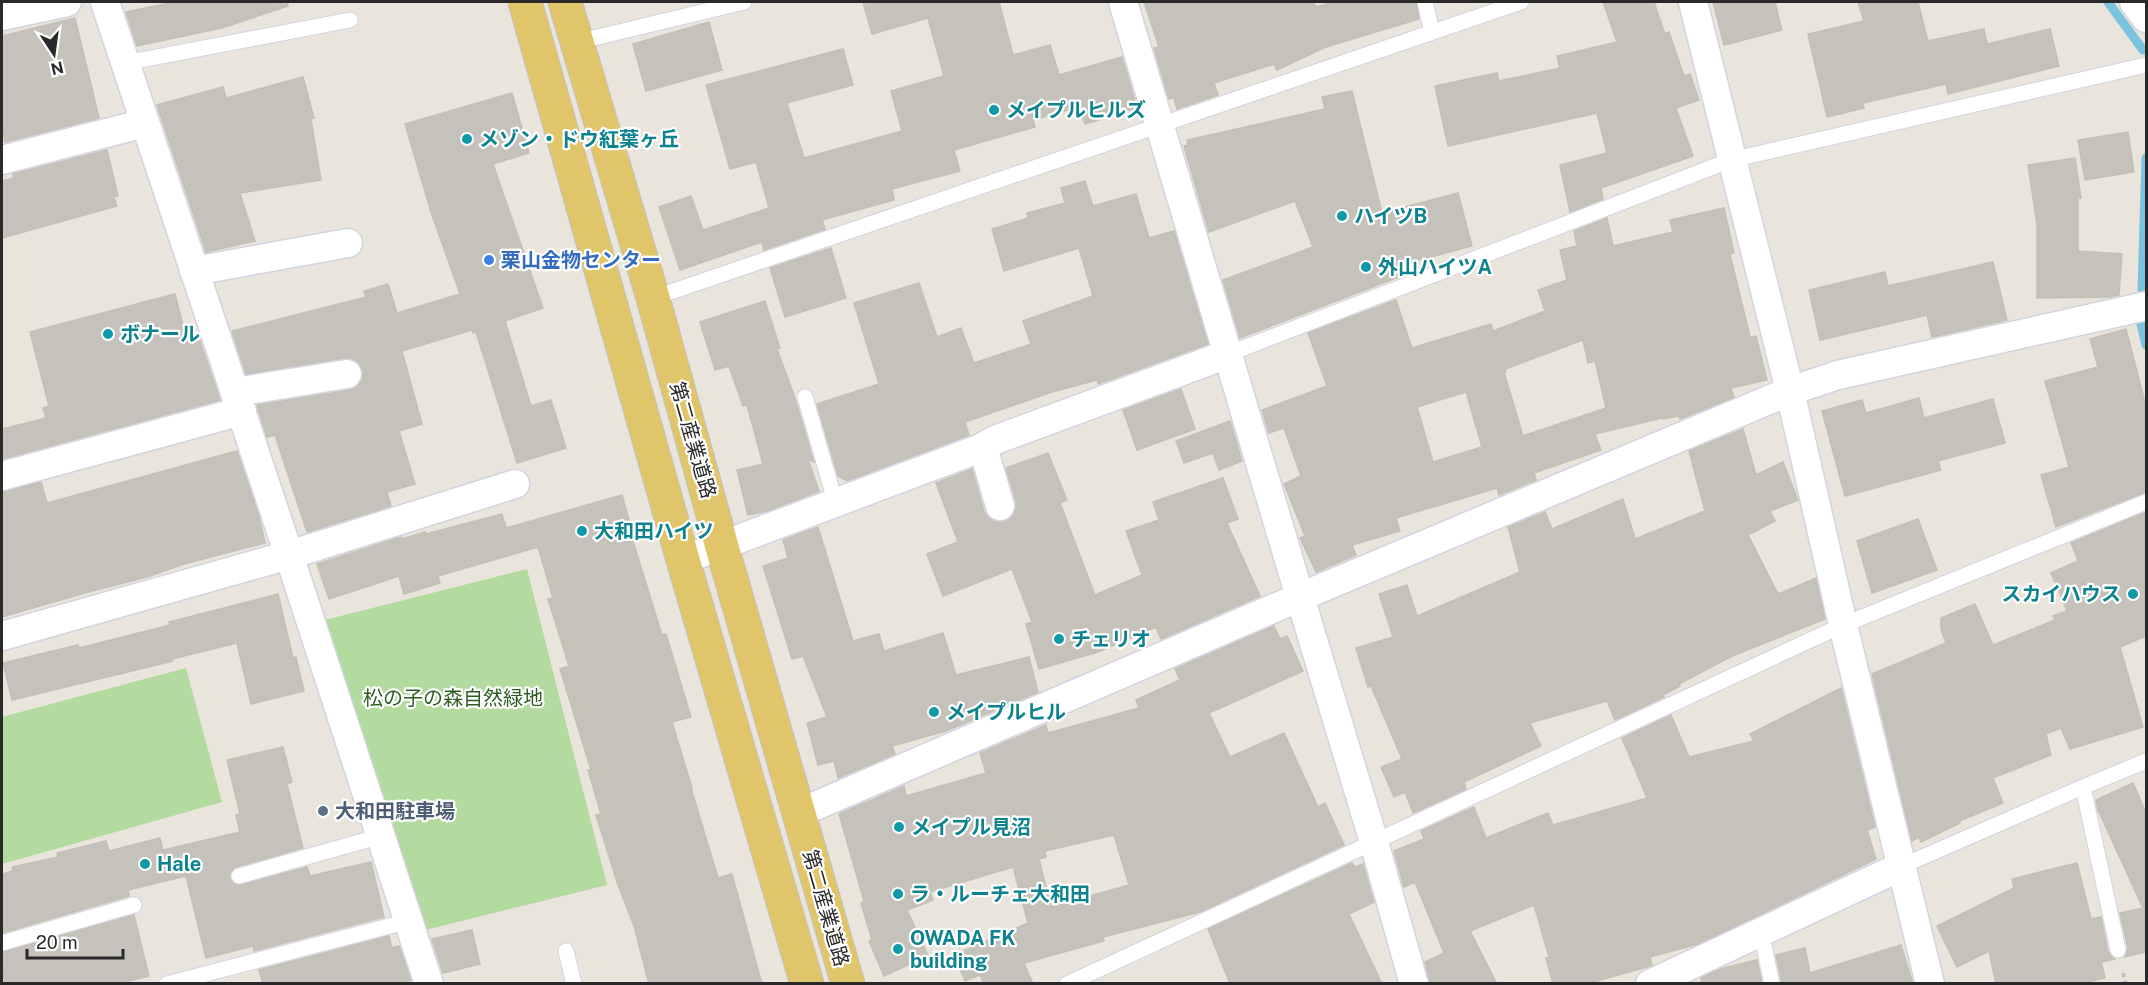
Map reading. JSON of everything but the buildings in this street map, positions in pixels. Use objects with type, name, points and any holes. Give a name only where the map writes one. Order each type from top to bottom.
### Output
[{"type":"main road","name":"第二産業道路","points":[[525,2],[683,560],[807,984]]},
{"type":"main road","name":"第二産業道路","points":[[565,2],[653,298],[848,984]]},
{"type":"street","points":[[2,16],[67,2]]},
{"type":"street","points":[[105,2],[290,555],[429,984]]},
{"type":"street","points":[[1123,2],[1374,842],[1414,984]]},
{"type":"street","points":[[1693,2],[1790,391],[1843,625],[1930,984]]},
{"type":"street","points":[[2134,2],[2146,18]]},
{"type":"street","points":[[2,160],[145,123]]},
{"type":"street","points":[[194,270],[348,243]]},
{"type":"street","points":[[799,813],[1300,597],[1790,391],[1839,375],[2146,306]]},
{"type":"street","points":[[683,560],[836,504],[983,447],[995,440],[1228,354]]},
{"type":"street","points":[[2,476],[238,402],[347,374]]},
{"type":"street","points":[[983,447],[1000,506]]},
{"type":"street","points":[[2,636],[290,555],[515,484]]},
{"type":"street","points":[[1655,983],[1902,866]]},
{"type":"lane","points":[[577,42],[744,2]]},
{"type":"lane","points":[[1425,2],[1432,32]]},
{"type":"lane","points":[[653,298],[1521,2]]},
{"type":"lane","points":[[125,63],[350,20]]},
{"type":"lane","points":[[1228,354],[1731,160],[2146,65]]},
{"type":"lane","points":[[805,397],[836,504]]},
{"type":"lane","points":[[1067,984],[1843,625],[2146,502]]},
{"type":"lane","points":[[1902,866],[2082,786],[2146,761]]},
{"type":"lane","points":[[2082,786],[2118,950]]},
{"type":"lane","points":[[239,876],[381,836]]},
{"type":"lane","points":[[2,943],[134,905]]},
{"type":"lane","points":[[167,984],[409,921]]},
{"type":"lane","points":[[1761,932],[1772,984]]},
{"type":"lane","points":[[566,951],[574,984]]},
{"type":"green space","name":"松の子の森自然緑地","points":[[527,569],[607,885],[418,932],[321,621]]},
{"type":"green space","points":[[186,668],[222,802],[2,864],[2,717]]},
{"type":"waterway","points":[[2108,2],[2143,50]]},
{"type":"waterway","points":[[2142,290],[2146,158]]},
{"type":"waterway","points":[[2141,324],[2146,345]]},
{"type":"place","name":"メイプルヒルズ","points":[[994,110]]},
{"type":"place","name":"メゾン・ドウ紅葉ヶ丘","points":[[467,139]]},
{"type":"place","name":"ハイツB","points":[[1342,216]]},
{"type":"place","name":"栗山金物センター","points":[[489,260]]},
{"type":"place","name":"外山ハイツA","points":[[1366,267]]},
{"type":"place","name":"ボナール","points":[[108,334]]},
{"type":"place","name":"大和田ハイツ","points":[[582,531]]},
{"type":"place","name":"スカイハウス","points":[[2133,594]]},
{"type":"place","name":"チェリオ","points":[[1059,639]]},
{"type":"place","name":"メイプルヒル","points":[[934,712]]},
{"type":"place","name":"大和田駐車場","points":[[323,811]]},
{"type":"place","name":"メイプル見沼","points":[[899,827]]},
{"type":"place","name":"Hale","points":[[145,864]]},
{"type":"place","name":"ラ・ルーチェ大和田","points":[[898,894]]},
{"type":"place","name":"OWADA FK building","points":[[898,949]]}]
